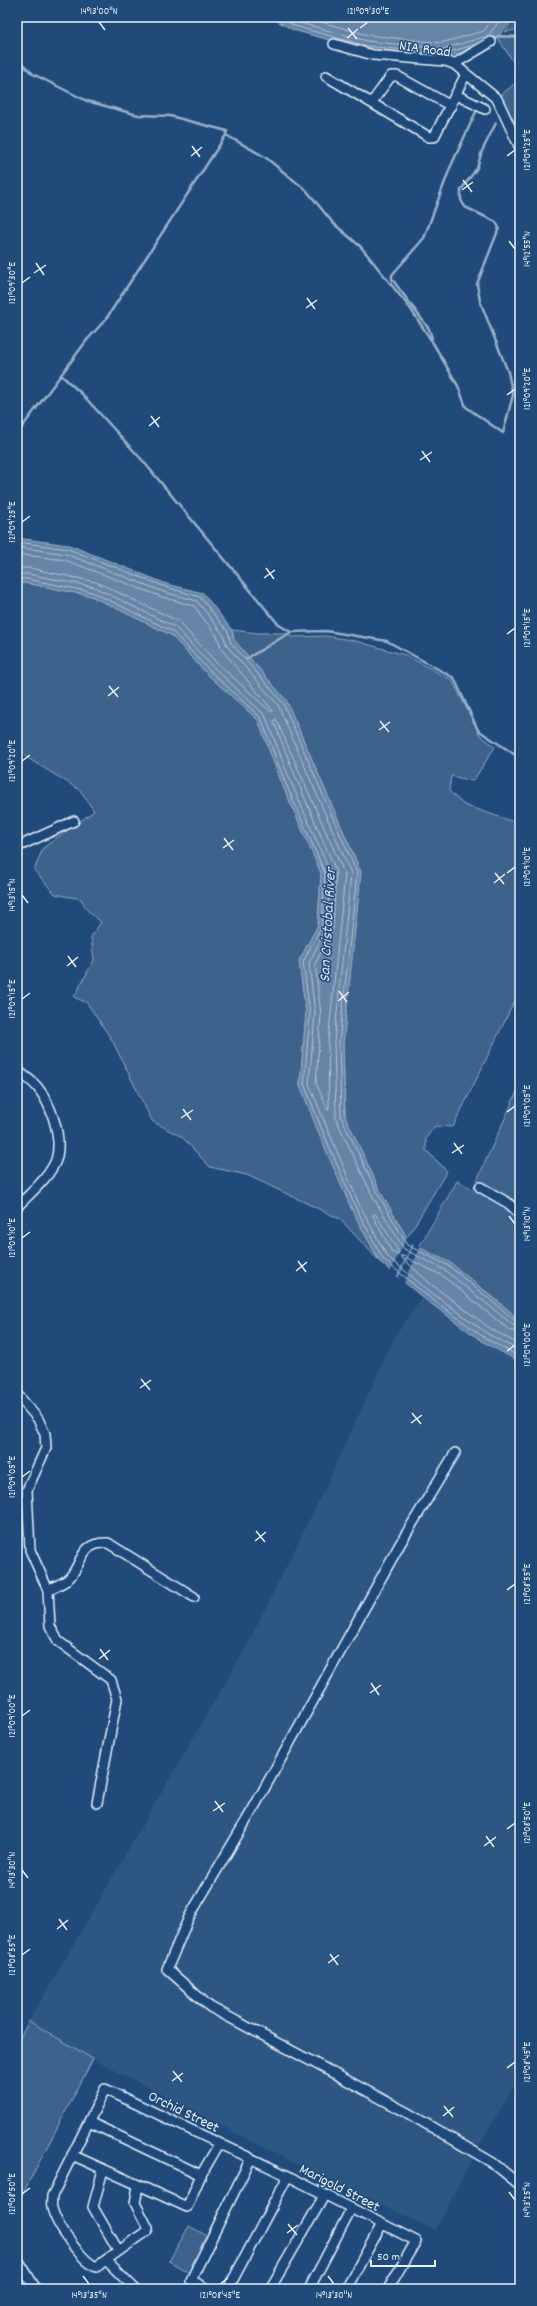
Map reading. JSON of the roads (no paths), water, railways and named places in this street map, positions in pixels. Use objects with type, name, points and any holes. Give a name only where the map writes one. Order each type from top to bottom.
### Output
[{"type":"street","points":[[454,64],[491,42]]},
{"type":"street","name":"NIA Road","points":[[334,44],[373,55],[445,61],[454,64],[497,99],[520,148]]},
{"type":"street","points":[[326,76],[429,137],[434,137],[438,132],[466,74]]},
{"type":"street","points":[[372,102],[387,80],[391,76],[397,76],[451,106]]},
{"type":"street","points":[[456,95],[485,109]]},
{"type":"street","points":[[17,847],[74,821]]},
{"type":"street","points":[[17,1070],[37,1086],[47,1099],[58,1139],[56,1160],[44,1179],[17,1207]]},
{"type":"street","points":[[480,1187],[508,1203],[520,1214]]},
{"type":"street","points":[[17,1394],[38,1419],[46,1434],[46,1448],[27,1490],[30,1550],[48,1590],[50,1626],[58,1641],[111,1680],[117,1699],[97,1803]]},
{"type":"street","points":[[455,1453],[400,1544],[253,1809],[190,1917],[167,1969],[210,2007],[406,2112],[493,2163],[520,2185]]},
{"type":"street","points":[[48,1590],[68,1579],[88,1548],[99,1542],[108,1543],[194,1597]]},
{"type":"street","name":"Orchid Street","points":[[89,2122],[105,2089],[250,2160]]},
{"type":"street","points":[[138,2186],[135,2202],[148,2228],[147,2231],[118,2250],[107,2261],[96,2267],[87,2262],[73,2246],[52,2208],[52,2196],[89,2122],[201,2175]]},
{"type":"street","points":[[72,2155],[187,2207],[201,2175],[219,2144]]},
{"type":"street","points":[[207,2289],[191,2280],[250,2160]]},
{"type":"street","name":"Marigold Street","points":[[250,2160],[288,2176],[324,2196],[416,2241],[388,2289]]},
{"type":"street","points":[[103,2170],[93,2207],[118,2250]]},
{"type":"street","points":[[228,2289],[288,2176]]},
{"type":"street","points":[[270,2289],[324,2196]]},
{"type":"street","points":[[309,2289],[351,2209]]},
{"type":"street","points":[[346,2289],[382,2224]]},
{"type":"street","points":[[17,2258],[36,2289]]},
{"type":"street","points":[[107,2261],[135,2289]]},
{"type":"water","points":[[270,17],[513,17],[493,44],[443,58],[366,50],[293,30]]},
{"type":"water","name":"San Cristobal River","points":[[17,538],[69,545],[167,584],[203,593],[232,630],[234,640],[286,700],[361,872],[343,1043],[345,1116],[381,1193],[410,1243],[451,1263],[520,1320],[520,1362],[483,1342],[422,1297],[380,1262],[351,1208],[319,1134],[300,1085],[306,1013],[299,961],[318,925],[321,873],[280,779],[258,720],[206,673],[171,635],[91,596],[26,583],[17,583]]},
{"type":"waterway","points":[[497,36],[520,37]]},
{"type":"waterway","points":[[17,59],[33,74],[87,101],[138,115],[170,116],[227,131],[226,135],[265,157],[307,191],[333,223],[361,247],[410,308],[433,343],[458,386],[466,407],[503,433],[513,395],[508,372],[480,301],[477,284],[499,228],[496,222],[465,207],[461,200],[461,190],[477,168],[482,151],[496,123]]},
{"type":"waterway","points":[[432,338],[429,329],[392,279],[392,275],[424,238],[450,168],[481,101]]},
{"type":"waterway","points":[[17,434],[87,340],[106,319],[226,135]]},
{"type":"waterway","points":[[62,376],[82,394],[143,461],[279,625],[291,632]]},
{"type":"waterway","points":[[246,659],[291,632],[326,631],[387,641],[454,678],[478,730],[520,758]]}]
